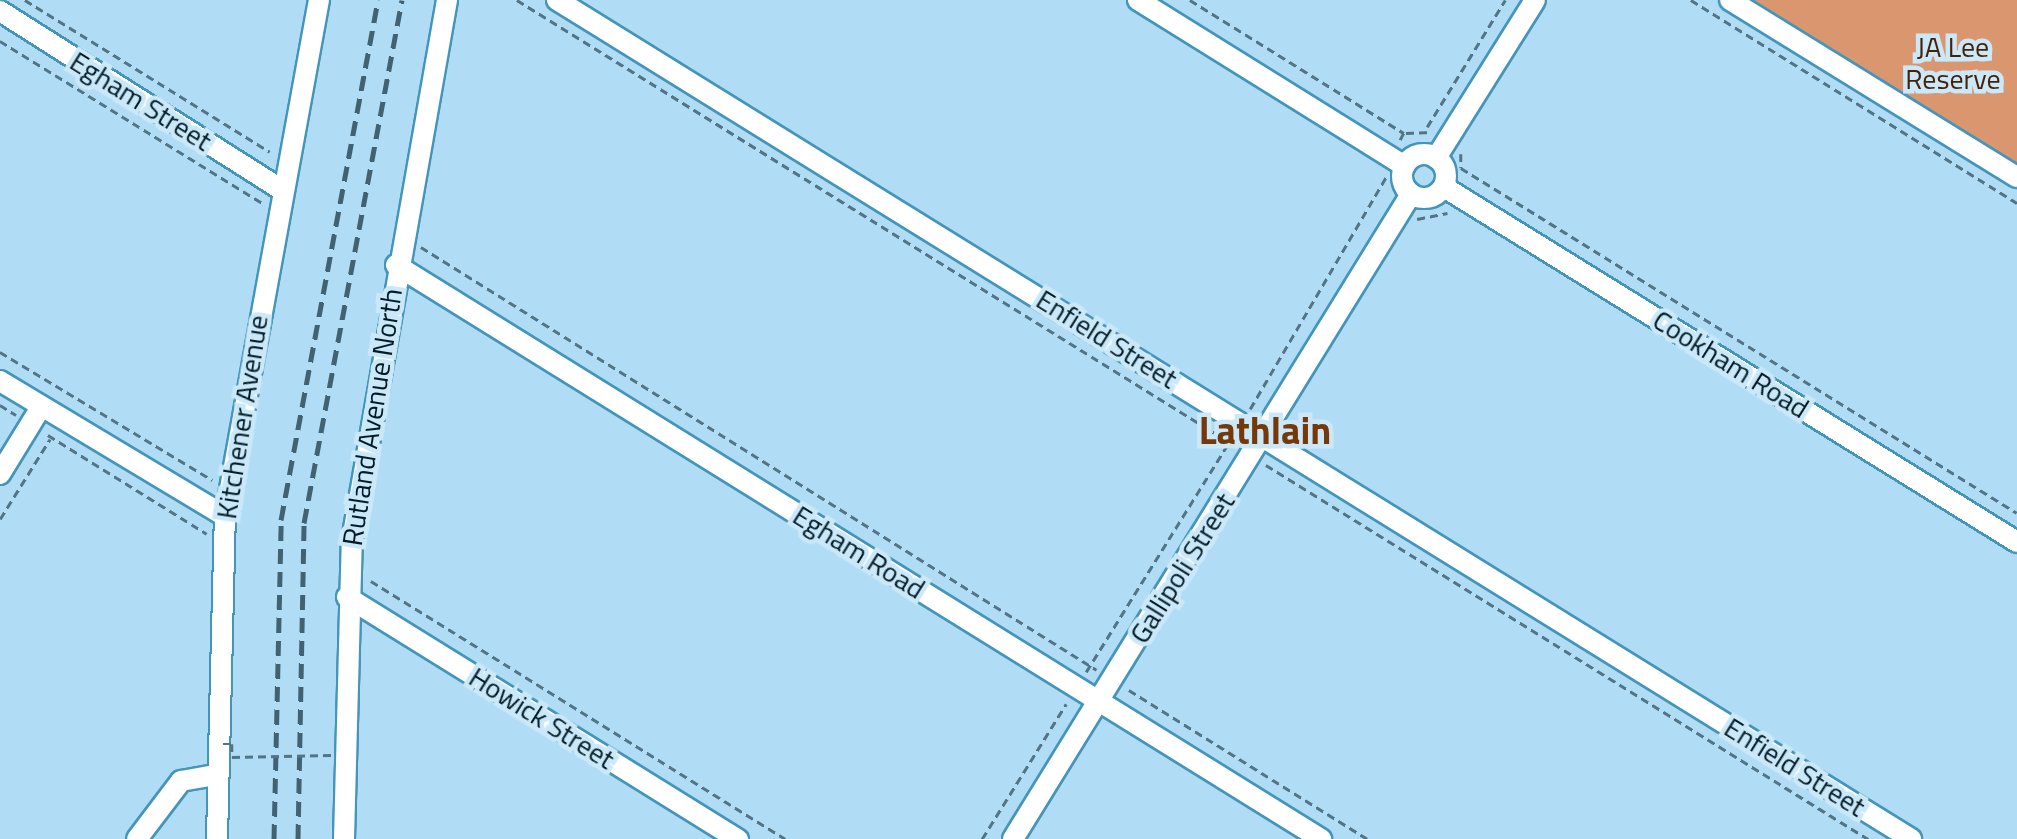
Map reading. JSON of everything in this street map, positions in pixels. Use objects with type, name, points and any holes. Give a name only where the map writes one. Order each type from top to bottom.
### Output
[{"type":"street","name":"Kitchener Avenue","points":[[217,839],[214,775],[225,516],[319,0]]},
{"type":"street","name":"Rutland Avenue North","points":[[344,839],[347,598],[396,264],[447,0]]},
{"type":"street","name":"Enfield Street","points":[[557,0],[1911,839]]},
{"type":"street","points":[[1138,0],[1397,161],[1406,202],[1451,191],[1441,149]]},
{"type":"street","points":[[1397,161],[1441,149],[1535,0]]},
{"type":"street","points":[[1730,0],[2017,177]]},
{"type":"street","name":"Egham Street","points":[[0,12],[282,190]]},
{"type":"street","name":"Cookham Road","points":[[1451,191],[2017,542]]},
{"type":"street","name":"Gallipoli Street","points":[[1013,839],[1406,202]]},
{"type":"street","name":"Egham Road","points":[[396,264],[1321,839]]},
{"type":"street","points":[[0,381],[36,416],[225,516]]},
{"type":"street","points":[[0,474],[36,416]]},
{"type":"street","name":"Howick Street","points":[[347,598],[738,839]]},
{"type":"street","points":[[137,839],[181,781],[214,775]]},
{"type":"path","points":[[25,0],[276,155]]},
{"type":"path","points":[[517,0],[1868,839]]},
{"type":"path","points":[[1190,0],[1404,134],[1426,128],[1505,0]]},
{"type":"path","points":[[1691,0],[2017,203]]},
{"type":"path","points":[[0,41],[266,206]]},
{"type":"path","points":[[1426,128],[1441,149],[1473,175],[2017,513]]},
{"type":"path","points":[[982,839],[1390,185],[1382,168],[1397,161],[1404,134]]},
{"type":"path","points":[[1406,202],[1422,222],[1446,214],[1451,191],[1473,175]]},
{"type":"path","points":[[411,241],[1367,839]]},
{"type":"path","points":[[0,352],[218,484]]},
{"type":"path","points":[[0,406],[36,416],[51,437],[212,538]]},
{"type":"path","points":[[0,519],[51,437]]},
{"type":"path","points":[[360,574],[786,839]]},
{"type":"path","points":[[223,744],[232,744],[232,757],[331,755]]},
{"type":"green space","name":"JA Lee Reserve","points":[[1730,0],[2017,0],[2017,177]]},
{"type":"railway","points":[[274,839],[281,520],[378,0]]},
{"type":"railway","points":[[298,839],[304,523],[402,0]]},
{"type":"district","name":"Lathlain","points":[[1265,431]]}]
